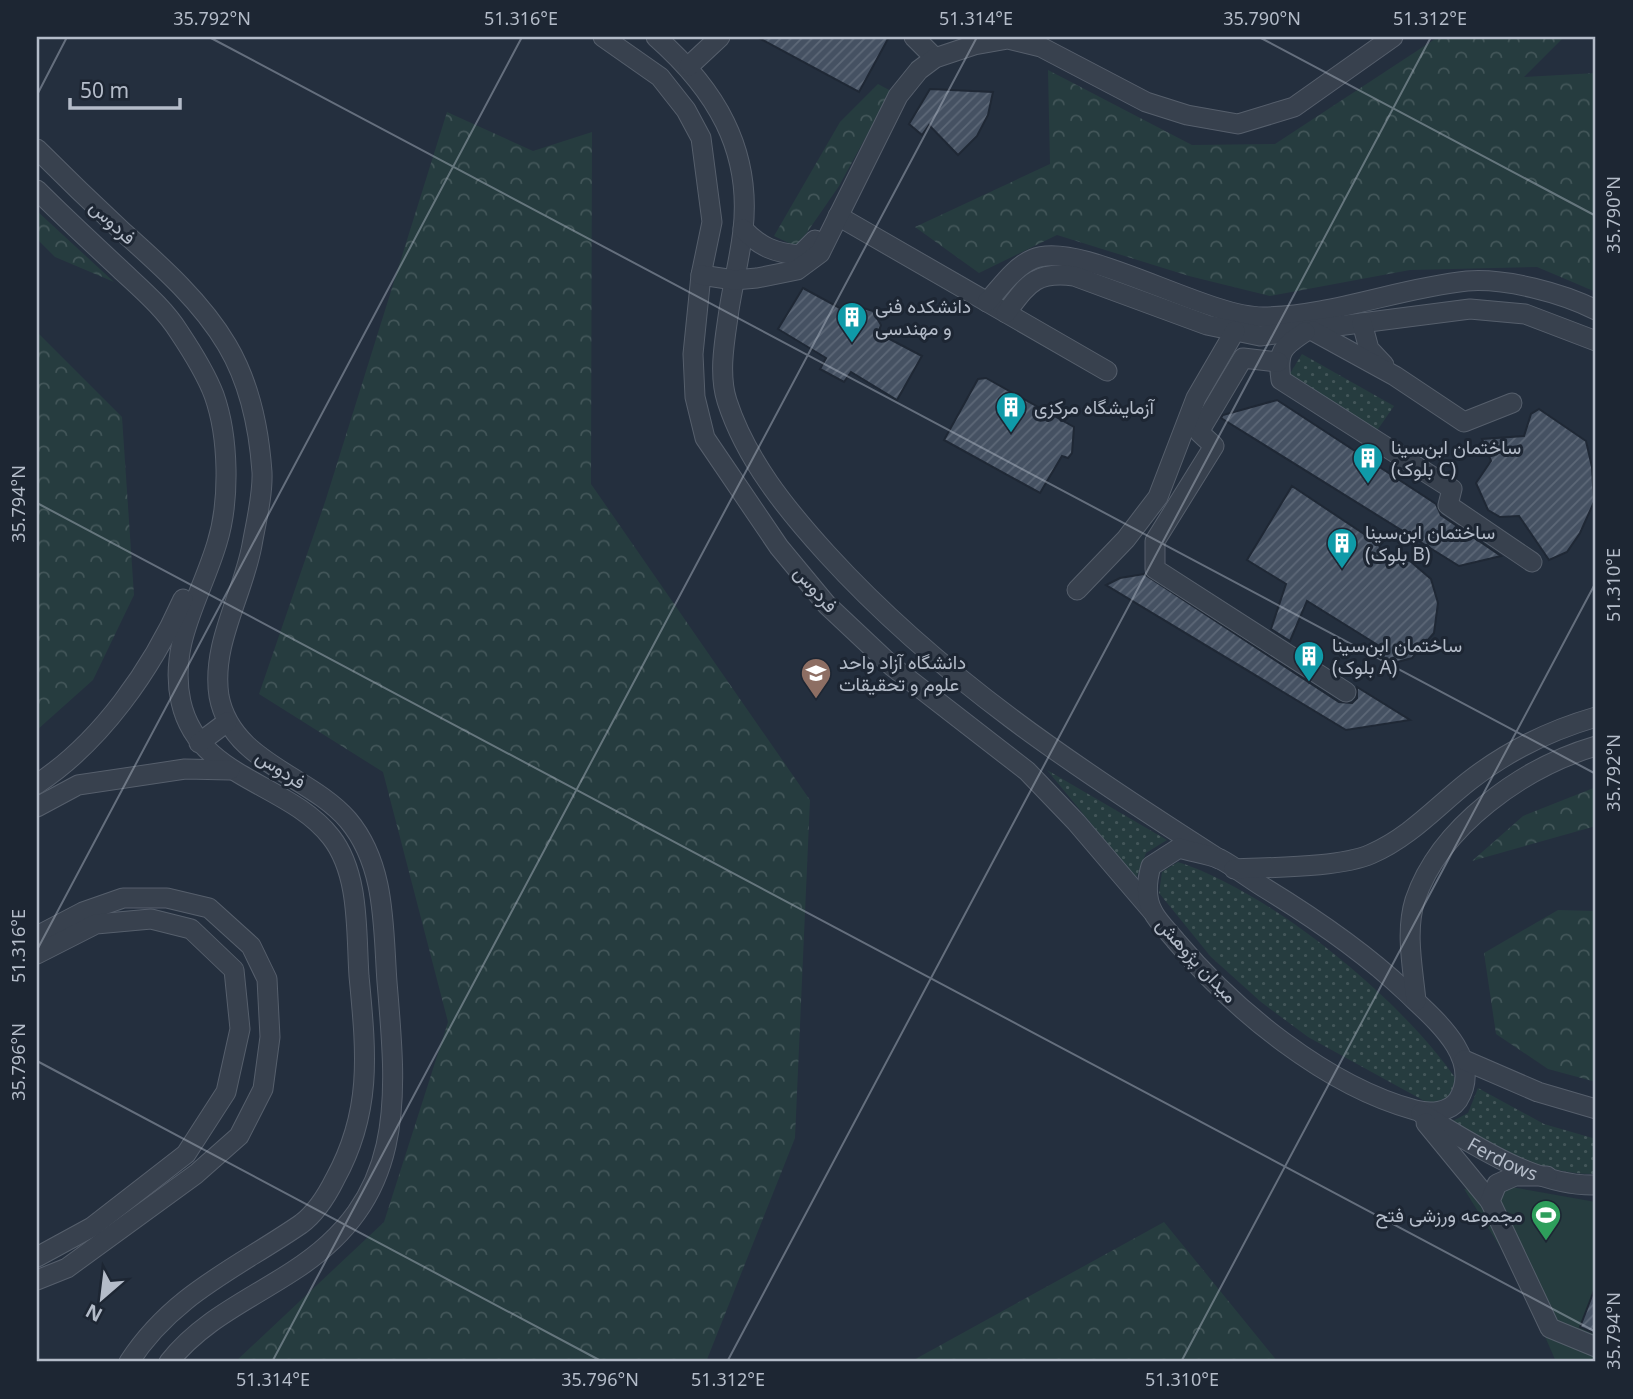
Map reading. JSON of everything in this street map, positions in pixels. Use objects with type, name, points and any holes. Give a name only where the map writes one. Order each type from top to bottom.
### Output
[{"type":"lane","name":"فردوس","points":[[603,37],[660,77],[686,110],[701,138],[712,222],[701,275],[693,354],[695,397],[705,438],[738,489],[827,605],[893,667],[1027,771],[1076,822],[1152,911]]},
{"type":"lane","name":"فردوس","points":[[656,37],[689,66],[710,94],[730,133],[743,173],[743,229],[722,373],[726,399],[737,428],[765,477],[802,527],[851,581],[946,669],[1103,785],[1226,864]]},
{"type":"lane","points":[[689,66],[720,37]]},
{"type":"lane","points":[[915,37],[936,58]]},
{"type":"lane","points":[[701,275],[734,280],[797,270],[820,253],[898,96],[919,70],[936,58],[974,45],[1008,40],[1041,47],[1146,103],[1187,115],[1238,124],[1294,107],[1393,37]]},
{"type":"lane","name":"فردوس","points":[[37,149],[172,277],[227,344],[245,384],[257,427],[262,476],[251,550],[218,665],[219,696],[228,722],[258,758],[324,798],[349,821],[369,852],[380,887],[395,1091],[380,1170],[367,1194],[334,1240],[294,1270],[238,1302],[198,1331],[169,1362]]},
{"type":"lane","name":"فردوس","points":[[37,190],[148,296],[178,329],[214,395],[227,467],[218,541],[186,622],[177,662],[181,704],[199,743],[230,770],[310,817],[331,837],[345,860],[352,888],[366,1058],[365,1091],[356,1131],[348,1156],[326,1196],[305,1222],[227,1268],[187,1297],[157,1326],[129,1362]]},
{"type":"lane","points":[[743,229],[758,245],[782,254],[800,254],[838,216]]},
{"type":"lane","points":[[838,216],[1107,371]]},
{"type":"lane","points":[[987,302],[1018,268],[1034,258],[1053,254],[1079,259],[1213,306],[1261,317],[1310,311],[1470,281],[1530,287],[1596,310]]},
{"type":"lane","points":[[1006,313],[1028,283],[1053,274],[1074,276],[1207,325],[1260,337],[1470,309],[1525,314],[1596,341]]},
{"type":"lane","points":[[148,296],[172,277]]},
{"type":"lane","points":[[1415,290],[1419,314]]},
{"type":"lane","points":[[1362,323],[1369,349],[1395,376]]},
{"type":"lane","points":[[1191,432],[1196,398],[1235,331]]},
{"type":"lane","points":[[1310,331],[1285,345],[1278,362],[1281,380],[1452,489],[1448,505],[1532,562]]},
{"type":"lane","points":[[1310,331],[1395,376],[1464,422],[1513,403]]},
{"type":"lane","points":[[1077,590],[1126,539],[1158,497],[1191,432],[1243,358],[1278,362]]},
{"type":"lane","points":[[1191,432],[1214,446],[1155,541],[1155,569],[1346,692]]},
{"type":"lane","points":[[37,784],[67,764],[115,714],[175,617],[221,515]]},
{"type":"lane","points":[[1226,864],[1318,864],[1369,855],[1413,831],[1469,781],[1521,747],[1596,717]]},
{"type":"lane","points":[[199,743],[228,722]]},
{"type":"lane","points":[[1416,1001],[1410,941],[1415,901],[1438,856],[1487,802],[1534,771],[1596,746]]},
{"type":"lane","points":[[37,807],[78,785],[185,769],[230,770]]},
{"type":"lane","name":"میدان پژوهش","points":[[1179,848],[1226,864],[1347,942],[1416,1001],[1446,1033],[1464,1060],[1467,1070],[1463,1091],[1454,1106],[1440,1112],[1417,1111],[1327,1072],[1240,1007],[1187,954],[1152,911],[1148,876],[1152,866],[1163,856],[1179,848]]},
{"type":"lane","points":[[37,936],[83,912],[123,898],[167,898],[209,908],[251,946],[267,979],[270,1037],[263,1089],[239,1136],[196,1174],[67,1268],[37,1279]]},
{"type":"lane","points":[[37,954],[96,924],[150,919],[191,929],[234,970],[240,1029],[226,1092],[186,1154],[92,1227],[37,1257]]},
{"type":"lane","points":[[1464,1060],[1538,1092],[1596,1109]]},
{"type":"lane","points":[[1417,1111],[1490,1200],[1550,1328],[1596,1347]]},
{"type":"lane","name":"Ferdows","points":[[1417,1111],[1501,1161],[1547,1177],[1596,1185]]},
{"type":"lane","points":[[356,1131],[387,1142]]},
{"type":"lane","points":[[1490,1200],[1497,1184],[1515,1176],[1547,1177]]},
{"type":"green space","points":[[1438,37],[1570,37],[1563,38],[1524,77],[1596,73],[1596,292],[1537,267],[1410,270],[1270,296],[1189,276],[1057,235],[979,273],[915,227],[1050,164],[1048,70],[1192,145],[1275,144]]},
{"type":"green space","points":[[878,84],[891,91],[839,186],[797,247],[774,236],[840,122]]},
{"type":"green space","points":[[447,112],[533,151],[592,132],[591,484],[810,800],[795,1138],[706,1362],[235,1362],[384,1222],[448,1022],[383,772],[259,694],[326,499]]},
{"type":"green space","points":[[37,211],[114,282],[55,257],[37,239]]},
{"type":"green space","points":[[37,332],[122,417],[134,595],[93,680],[37,730]]},
{"type":"green space","points":[[1302,354],[1394,406],[1376,432],[1286,380]]},
{"type":"green space","points":[[1047,770],[1167,840],[1146,853],[1136,878]]},
{"type":"green space","points":[[1596,787],[1596,826],[1472,861],[1523,816]]},
{"type":"green space","points":[[1178,862],[1253,897],[1331,951],[1368,983],[1402,1015],[1456,1079],[1448,1099],[1428,1103],[1308,1037],[1261,1002],[1211,957],[1159,893],[1162,872]]},
{"type":"green space","points":[[1558,910],[1596,911],[1596,1082],[1548,1069],[1496,1034],[1484,953]]},
{"type":"green space","points":[[1478,1088],[1544,1124],[1596,1139],[1596,1174],[1557,1170],[1519,1158],[1447,1124],[1468,1113]]},
{"type":"green space","name":"مجموعه ورزشی فتح","points":[[1512,1187],[1596,1202],[1596,1362],[1556,1362],[1521,1281],[1464,1189],[1496,1191]]},
{"type":"green space","points":[[1164,1222],[1278,1362],[910,1362]]},
{"type":"building","points":[[757,37],[889,37],[859,92]]},
{"type":"building","points":[[930,89],[993,92],[988,115],[977,136],[958,155],[929,125],[922,135],[909,124]]},
{"type":"building","name":"دانشکده فنی و مهندسی","points":[[803,288],[845,311],[857,306],[873,311],[881,325],[878,333],[922,356],[897,400],[851,372],[844,382],[820,369],[826,358],[778,329]]},
{"type":"building","name":"آزمایشگاه مرکزی","points":[[986,378],[1074,427],[1072,453],[1068,458],[1062,456],[1040,493],[944,440],[978,379]]},
{"type":"building","name":"ساختمان ابن‌سینا (بلوک C)","points":[[1277,400],[1436,504],[1441,515],[1501,556],[1459,566],[1221,418],[1223,415]]},
{"type":"building","points":[[1539,409],[1586,441],[1592,467],[1594,502],[1580,533],[1567,552],[1549,560],[1519,516],[1500,517],[1488,510],[1476,483],[1491,461],[1482,439],[1524,436],[1531,414]]},
{"type":"building","name":"ساختمان ابن‌سینا (بلوک B)","points":[[1292,486],[1379,544],[1382,557],[1410,561],[1431,579],[1438,603],[1434,633],[1412,658],[1383,666],[1381,647],[1307,601],[1290,641],[1271,629],[1286,584],[1247,560]]},
{"type":"building","name":"ساختمان ابن‌سینا (بلوک A)","points":[[1144,574],[1339,702],[1352,703],[1357,698],[1357,687],[1410,720],[1346,730],[1106,585],[1120,578]]},
{"type":"building","points":[[1596,1289],[1596,1334],[1580,1327]]},
{"type":"place","name":"دانشکده فنی و مهندسی","points":[[852,344]]},
{"type":"place","name":"آزمایشگاه مرکزی","points":[[1011,434]]},
{"type":"place","name":"ساختمان ابن‌سینا (بلوک C)","points":[[1368,485]]},
{"type":"place","name":"ساختمان ابن‌سینا (بلوک B)","points":[[1342,570]]},
{"type":"place","name":"ساختمان ابن‌سینا (بلوک A)","points":[[1309,683]]},
{"type":"place","name":"دانشگاه آزاد واحد علوم و تحقیقات","points":[[816,700]]},
{"type":"place","name":"مجموعه ورزشی فتح","points":[[1546,1242]]}]
